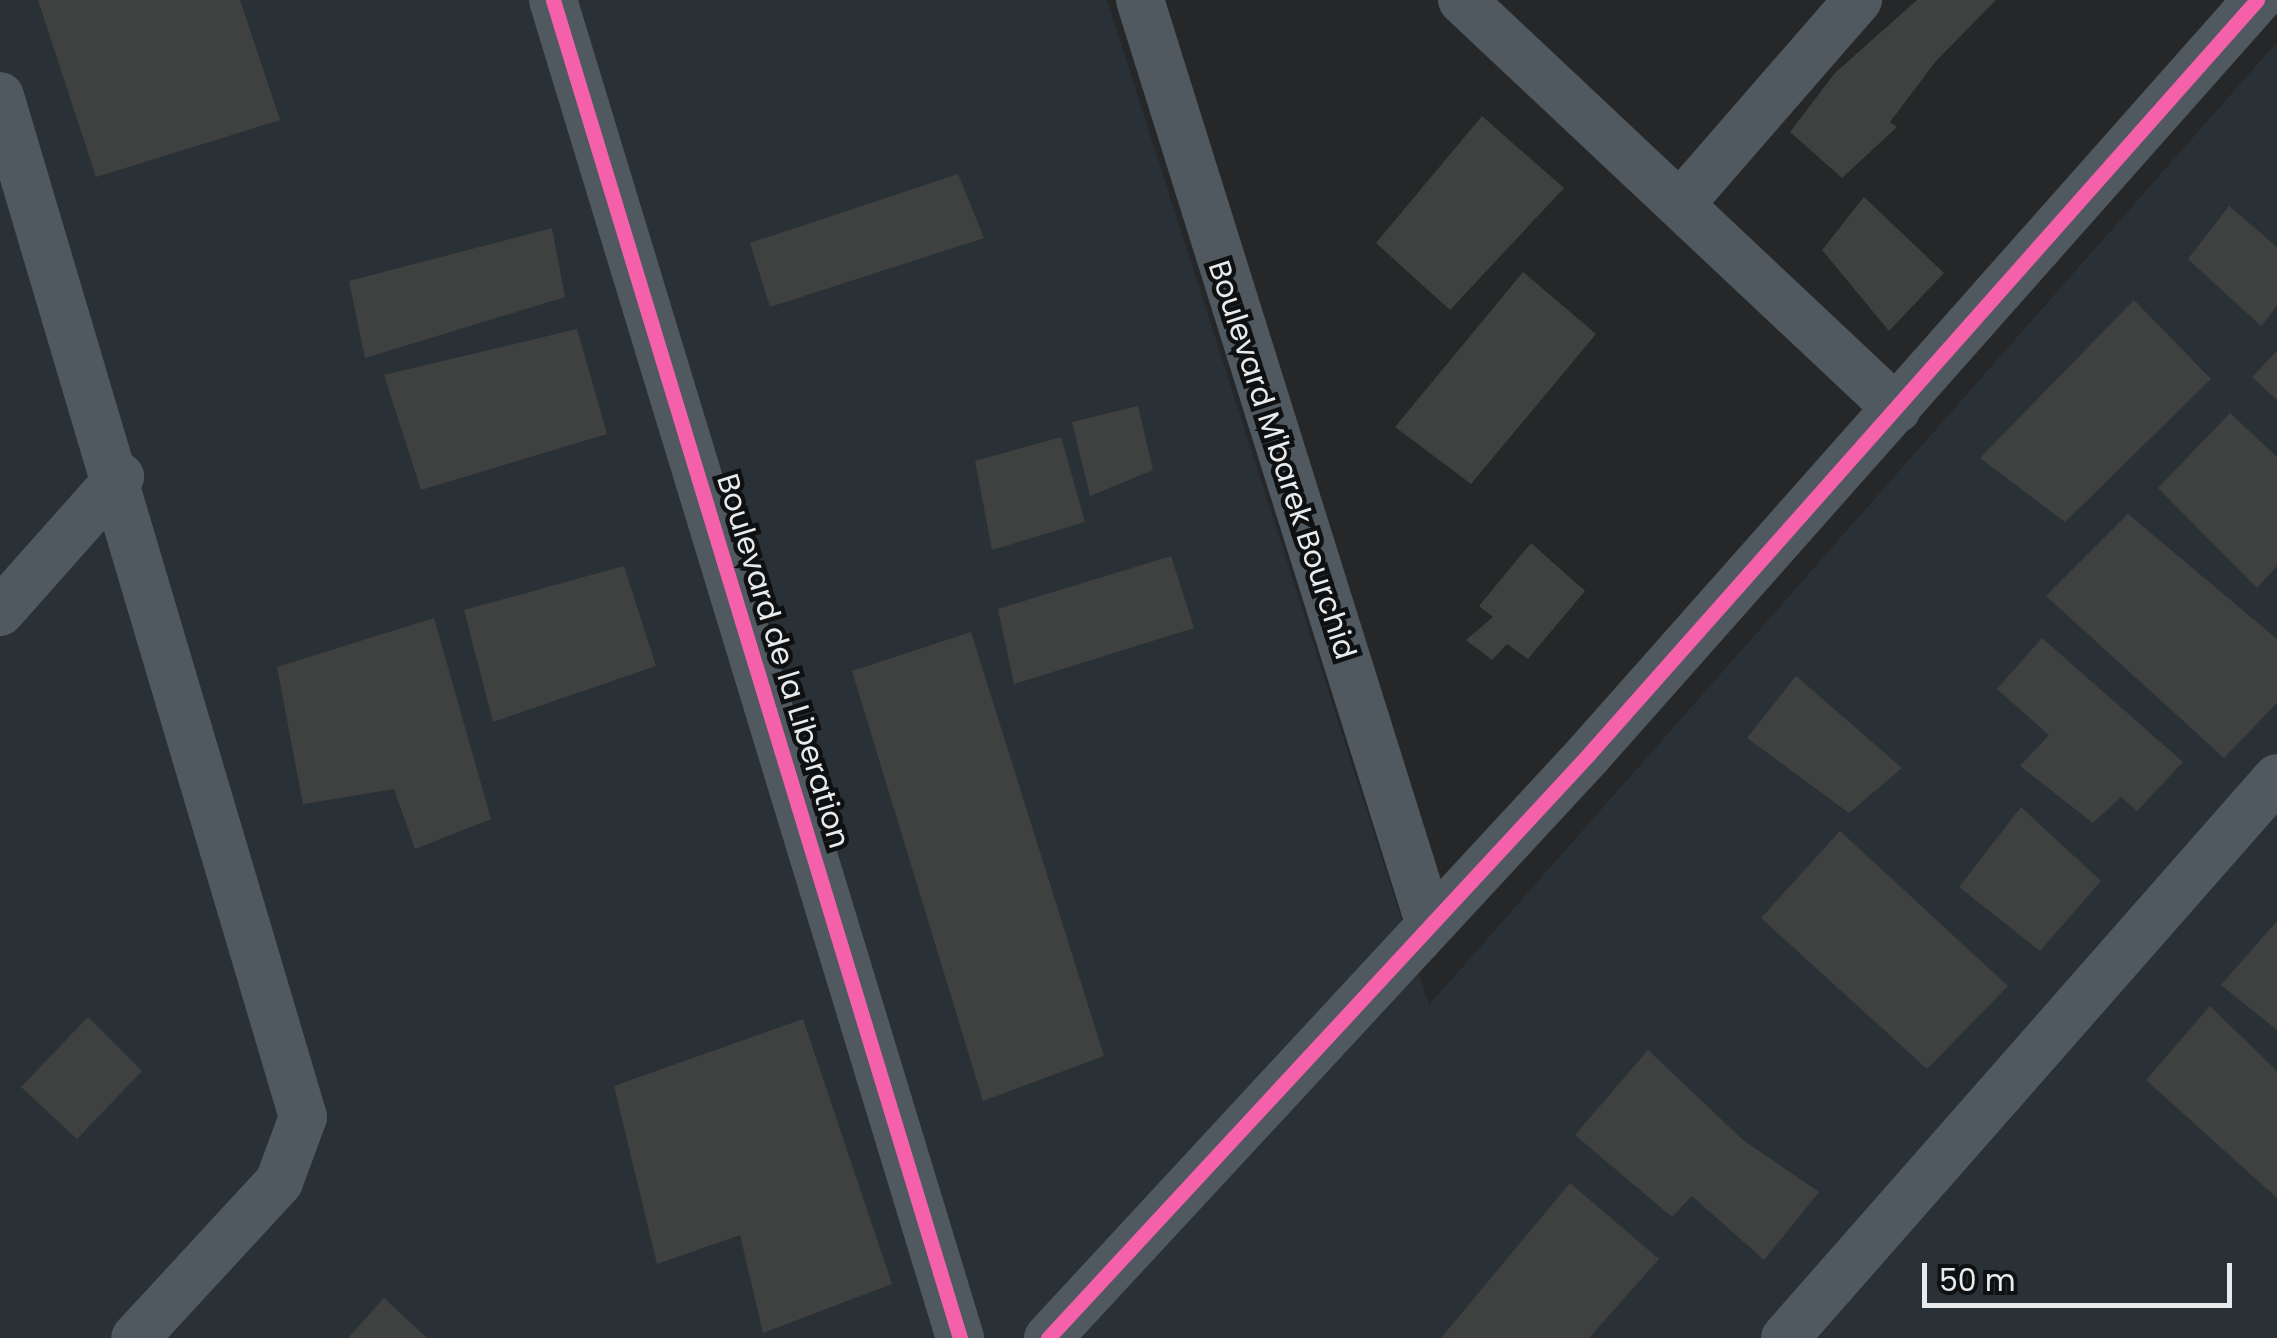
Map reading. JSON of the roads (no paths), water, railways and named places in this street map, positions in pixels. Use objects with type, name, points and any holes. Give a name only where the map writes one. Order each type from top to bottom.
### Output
[{"type":"street","name":"Boulevard de la Liberation","points":[[553,0],[960,1338]]},
{"type":"street","name":"Boulevard M'barek Bourchid","points":[[1140,0],[1428,919]]},
{"type":"street","points":[[1462,0],[1683,201],[1897,409]]},
{"type":"street","points":[[1683,201],[1858,0]]},
{"type":"street","points":[[1048,1338],[1897,409],[2257,0]]},
{"type":"street","points":[[0,96],[120,478],[303,1117],[279,1182],[135,1338]]},
{"type":"street","points":[[0,612],[120,478]]},
{"type":"street","points":[[1784,1338],[2277,778]]}]
